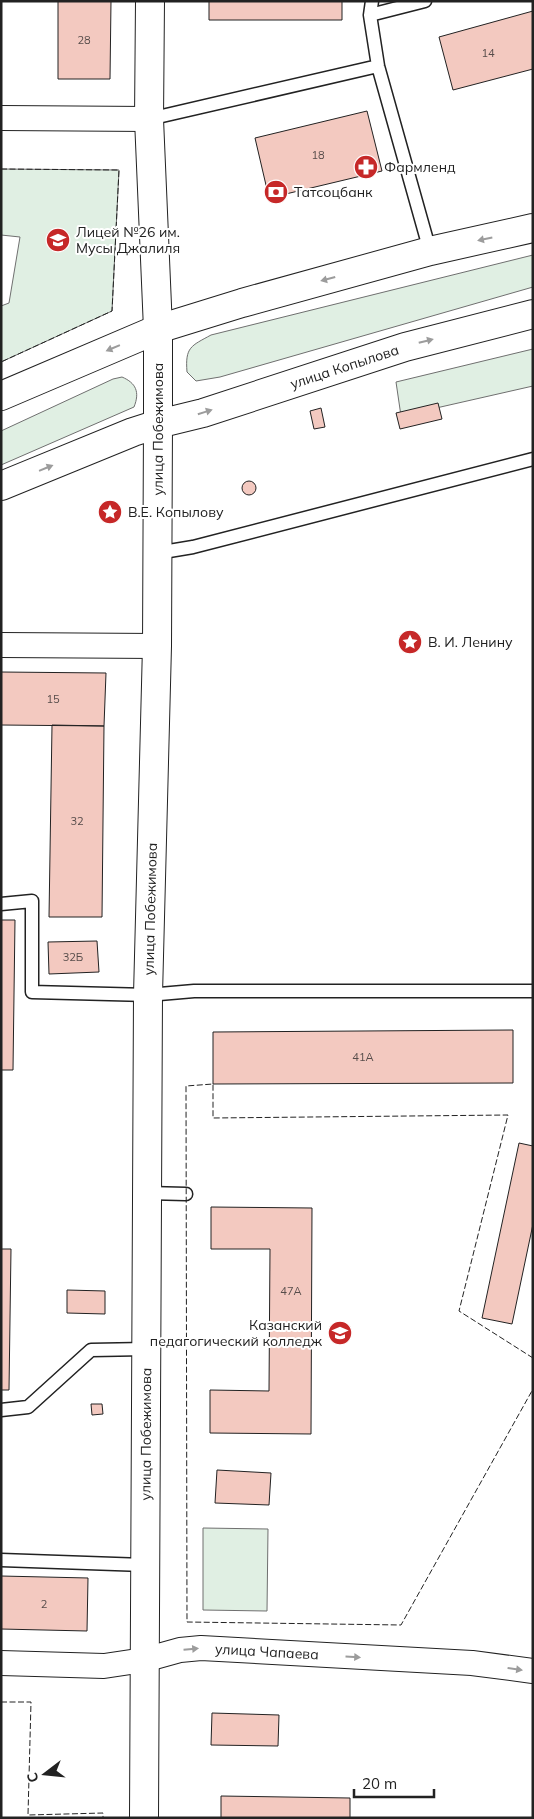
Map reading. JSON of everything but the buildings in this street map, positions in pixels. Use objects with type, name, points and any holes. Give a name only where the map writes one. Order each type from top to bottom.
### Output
[{"type":"street","name":"улица Побежимова","points":[[144,1818],[148,995],[157,646],[158,424],[158,329],[148,119],[150,1]]},
{"type":"street","points":[[1,118],[148,119]]},
{"type":"street","points":[[1,396],[158,329],[242,303],[430,251],[533,228]]},
{"type":"street","name":"улица Копылова","points":[[1,486],[133,432],[203,413],[405,347],[533,314]]},
{"type":"street","points":[[1,645],[157,646]]},
{"type":"street","name":"улица Чапаева","points":[[1,1663],[104,1666],[144,1660],[180,1650],[201,1648],[472,1663],[533,1671]]},
{"type":"lane","points":[[372,1],[370,15],[378,66],[430,251]]},
{"type":"lane","points":[[370,15],[425,1]]},
{"type":"lane","points":[[148,119],[378,66]]},
{"type":"lane","points":[[157,553],[193,547],[533,459]]},
{"type":"lane","points":[[1,904],[32,901],[32,992],[148,995],[204,991],[533,991]]},
{"type":"lane","points":[[147,1193],[182,1192],[186,1194]]},
{"type":"lane","points":[[1,1410],[28,1408],[91,1350],[146,1349]]},
{"type":"lane","points":[[1,1560],[144,1564]]},
{"type":"green space","name":"Лицей №26 им. Мусы Джалиля","points":[[1,169],[119,170],[112,311],[1,362],[1,306],[9,303],[20,237],[1,235]]},
{"type":"green space","points":[[533,255],[533,287],[220,377],[196,381],[187,372],[188,352],[194,345],[211,335]]},
{"type":"green space","points":[[533,349],[533,386],[401,416],[396,382]]},
{"type":"green space","points":[[122,377],[131,382],[136,389],[137,397],[134,407],[1,465],[1,431],[113,379]]},
{"type":"green space","points":[[203,1528],[268,1529],[267,1611],[203,1610]]},
{"type":"fence","points":[[1,169],[119,170],[112,311],[1,362]]},
{"type":"fence","points":[[533,1358],[459,1311],[508,1115],[213,1118],[213,1084],[186,1086],[187,1622],[401,1625],[533,1389]]},
{"type":"fence","points":[[1,1702],[31,1702],[28,1815],[103,1813],[103,1818]]},
{"type":"place","name":"Фармленд","points":[[366,167]]},
{"type":"place","name":"Татсоцбанк","points":[[276,192]]},
{"type":"place","name":"Лицей №26 им. Мусы Джалиля","points":[[58,240]]},
{"type":"place","name":"В.Е. Копылову","points":[[110,512]]},
{"type":"place","name":"В. И. Ленину","points":[[410,642]]},
{"type":"place","name":"Казанский педагогический колледж","points":[[340,1333]]}]
